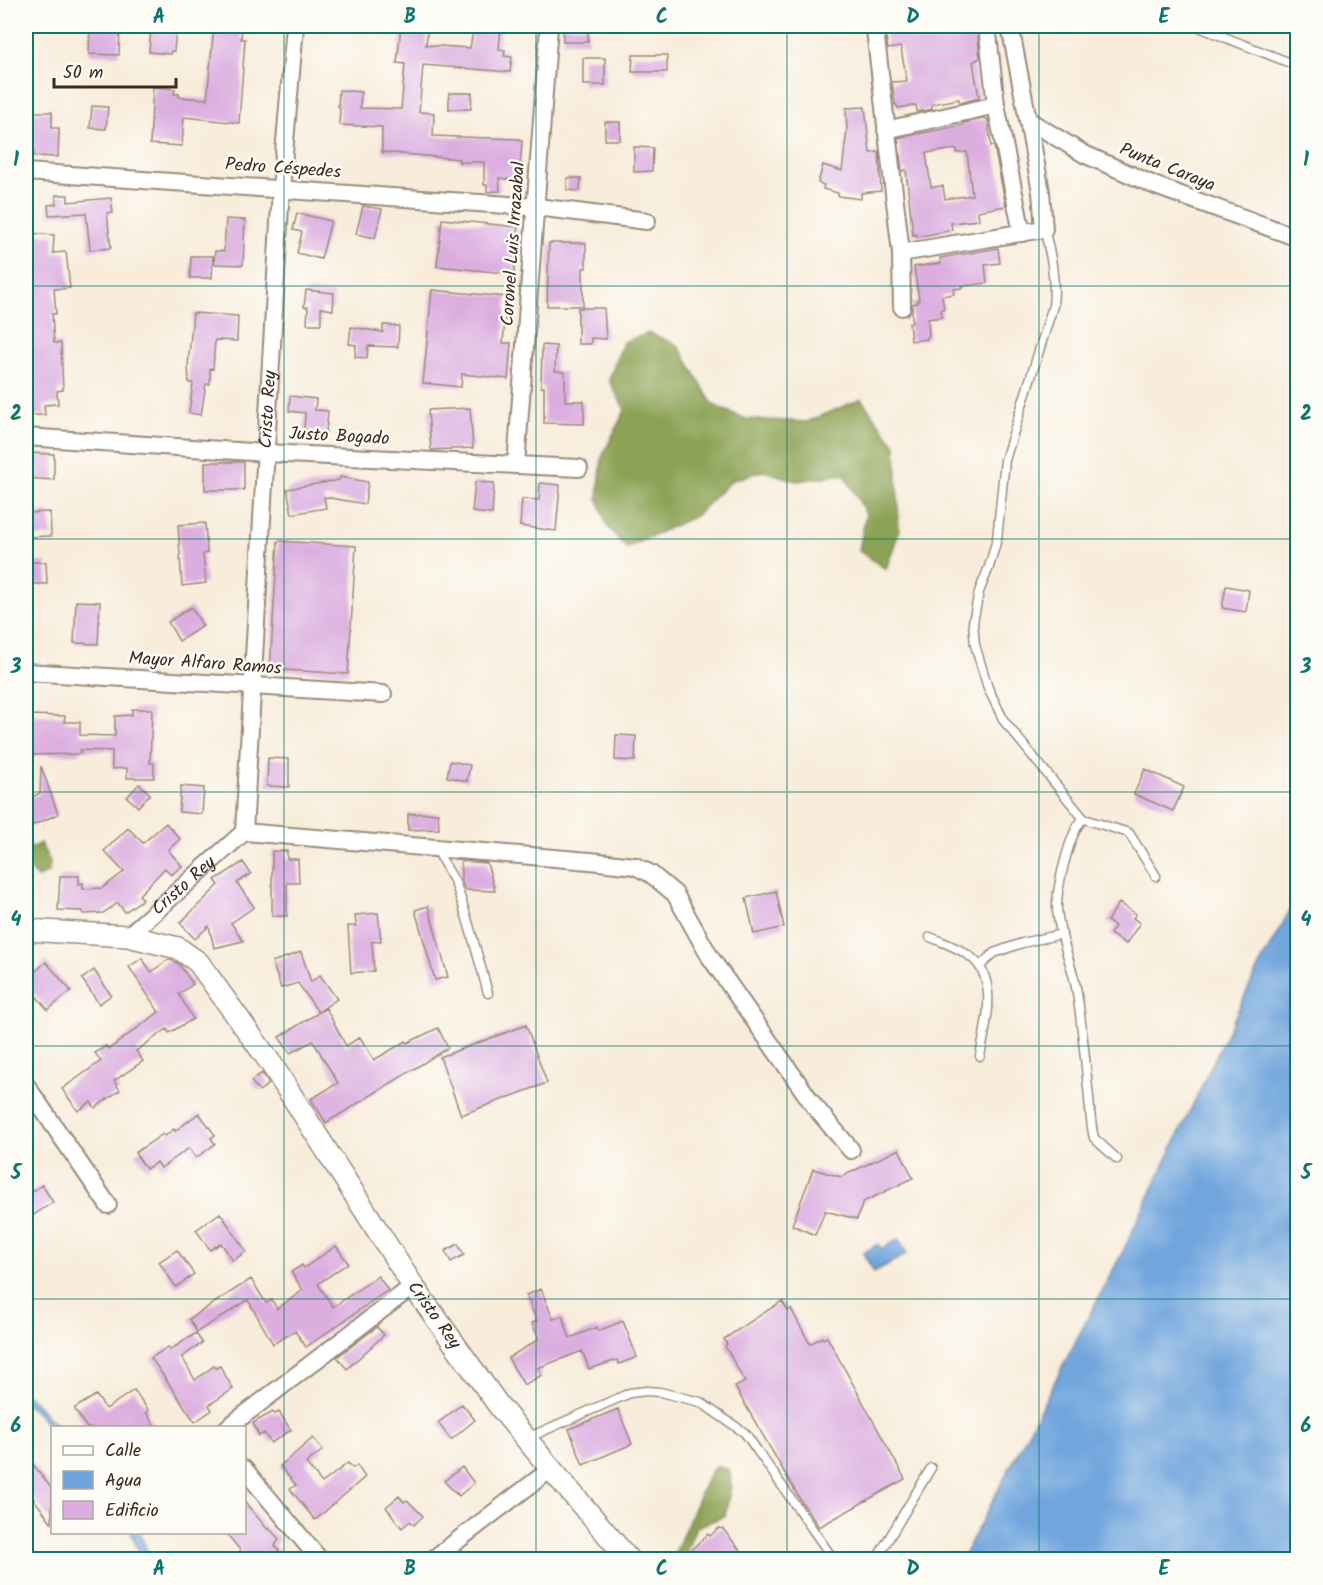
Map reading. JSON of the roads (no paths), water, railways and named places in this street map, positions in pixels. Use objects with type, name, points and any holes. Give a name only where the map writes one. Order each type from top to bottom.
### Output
[{"type":"street","name":"Cristo Rey","points":[[128,936],[244,832],[281,188],[295,26]]},
{"type":"street","name":"Coronel Luis Irrazabal","points":[[516,465],[549,26]]},
{"type":"street","points":[[987,26],[996,105],[1022,233]]},
{"type":"street","points":[[901,253],[1044,229],[1041,192],[1010,26]]},
{"type":"street","points":[[875,30],[901,253],[902,307]]},
{"type":"street","points":[[886,130],[996,105]]},
{"type":"street","name":"Punta Caraya","points":[[1028,120],[1084,154],[1156,186],[1298,238]]},
{"type":"street","name":"Pedro Céspedes","points":[[26,172],[537,207],[647,221]]},
{"type":"street","name":"Justo Bogado","points":[[26,437],[266,453],[579,468]]},
{"type":"street","name":"Mayor Alfaro Ramos","points":[[26,672],[383,694]]},
{"type":"street","points":[[244,832],[634,866],[664,883],[675,894],[710,957],[776,1048],[815,1107],[851,1150]]},
{"type":"street","points":[[26,930],[128,936]]},
{"type":"street","name":"Cristo Rey","points":[[128,936],[178,948],[198,962],[272,1065],[413,1286],[500,1406],[629,1560]]},
{"type":"street","points":[[26,1085],[108,1205]]},
{"type":"street","points":[[26,1116],[40,1107]]},
{"type":"street","points":[[229,1426],[413,1286]]},
{"type":"street","points":[[432,1560],[551,1469]]},
{"type":"street","points":[[246,1472],[320,1560]]},
{"type":"lane","points":[[1197,26],[1298,66]]},
{"type":"lane","points":[[1044,229],[1055,284],[1053,306],[1005,460],[997,539],[979,592],[973,622],[975,645],[988,688],[1004,721],[1084,819],[1130,833],[1156,876]]},
{"type":"lane","points":[[1084,819],[1079,822],[1074,831],[1060,883],[1057,908],[1075,978],[1094,1138],[1117,1159]]},
{"type":"lane","points":[[438,848],[441,860],[453,877],[460,895],[488,993]]},
{"type":"lane","points":[[980,966],[994,953],[1022,943],[1062,934]]},
{"type":"lane","points":[[930,936],[969,955],[980,966],[987,981],[988,999],[980,1056]]},
{"type":"lane","points":[[526,1438],[630,1393],[660,1392],[700,1402],[745,1433],[834,1560]]},
{"type":"lane","points":[[876,1560],[931,1468]]},
{"type":"water","points":[[1297,898],[1297,1559],[962,1559],[1123,1251],[1260,964]]},
{"type":"water","points":[[899,1239],[907,1254],[874,1272],[863,1253],[878,1244],[881,1249]]},
{"type":"water","points":[[26,1395],[59,1426],[51,1426],[51,1428],[26,1404]]},
{"type":"water","points":[[131,1534],[139,1534],[151,1559],[142,1559]]}]
